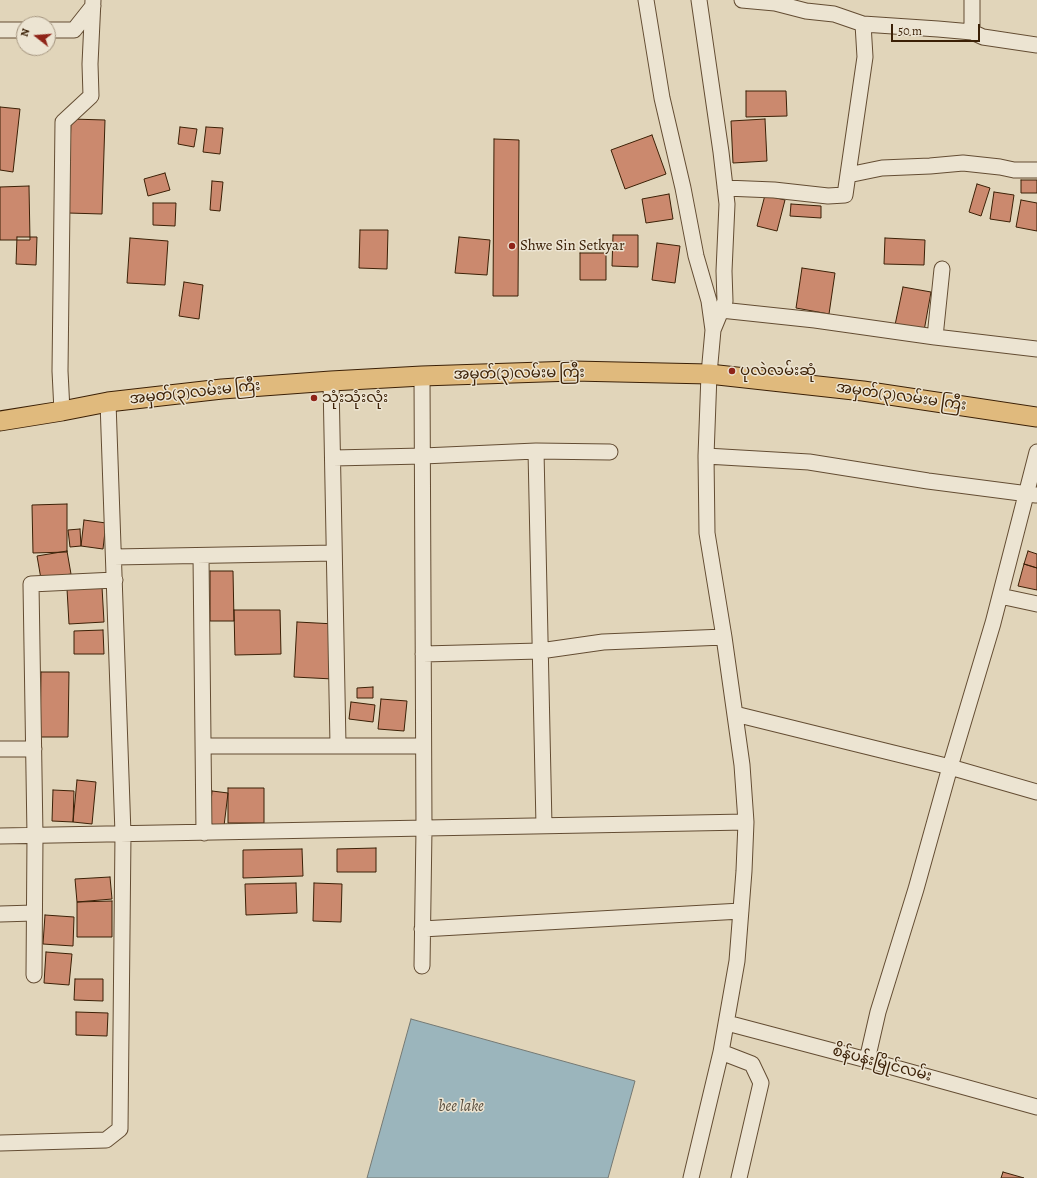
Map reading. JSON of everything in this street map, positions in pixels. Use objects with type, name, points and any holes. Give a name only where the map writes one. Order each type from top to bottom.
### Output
[{"type":"main road","name":"အမှတ်(၃)လမ်းမ ကြီး","points":[[0,421],[108,402],[222,388],[422,376],[573,371],[709,374],[863,390],[1037,416]]},
{"type":"street","points":[[646,0],[662,98],[683,188],[696,256],[709,301],[713,330],[709,374],[706,456],[707,533],[724,637],[742,765],[746,822],[737,961],[721,1052],[692,1178]]},
{"type":"street","points":[[699,0],[727,204],[724,271],[725,301],[713,330]]},
{"type":"street","points":[[742,0],[775,3],[806,11],[834,14],[863,24],[938,28],[972,32],[984,37],[1037,45]]},
{"type":"street","points":[[972,0],[972,32]]},
{"type":"street","points":[[56,30],[74,30],[93,3]]},
{"type":"street","points":[[62,411],[60,371],[63,122],[91,96],[90,64],[93,3]]},
{"type":"street","points":[[725,188],[774,190],[828,196],[845,195],[865,57],[863,24]]},
{"type":"street","points":[[0,30],[16,30]]},
{"type":"street","points":[[848,176],[882,168],[963,163],[1014,170],[1037,170]]},
{"type":"street","points":[[935,337],[942,269]]},
{"type":"street","points":[[722,310],[816,320],[935,337],[1037,349]]},
{"type":"street","points":[[422,376],[424,828],[422,966]]},
{"type":"street","points":[[331,381],[338,745]]},
{"type":"street","points":[[0,1143],[106,1140],[120,1129],[123,834],[108,402]]},
{"type":"street","points":[[333,458],[536,451],[610,452]]},
{"type":"street","points":[[536,451],[544,826]]},
{"type":"street","points":[[867,1060],[878,1012],[916,889],[1000,596],[1032,495],[1037,452]]},
{"type":"street","points":[[706,456],[809,462],[928,481],[1032,495]]},
{"type":"street","points":[[114,557],[334,553]]},
{"type":"street","points":[[201,556],[204,833]]},
{"type":"street","points":[[34,975],[35,836],[31,584],[115,580]]},
{"type":"street","points":[[1000,596],[1037,604]]},
{"type":"street","points":[[423,654],[540,651],[604,642],[724,637]]},
{"type":"street","points":[[735,714],[950,767],[1037,792]]},
{"type":"street","points":[[203,746],[423,746]]},
{"type":"street","points":[[0,750],[34,750]]},
{"type":"street","points":[[0,836],[746,822]]},
{"type":"street","points":[[422,929],[741,911]]},
{"type":"street","points":[[0,914],[34,913]]},
{"type":"street","name":"စိန်ပန်းမြိုင်လမ်း","points":[[727,1023],[1037,1107]]},
{"type":"street","points":[[721,1052],[752,1064],[761,1083],[739,1178]]},
{"type":"water","name":"bee lake","points":[[411,1019],[635,1081],[608,1178],[367,1178]]},
{"type":"building","points":[[746,91],[786,91],[787,116],[746,117]]},
{"type":"building","points":[[0,107],[20,109],[13,172],[0,170]]},
{"type":"building","points":[[71,119],[105,120],[102,214],[68,213]]},
{"type":"building","points":[[765,119],[767,161],[733,163],[731,121]]},
{"type":"building","points":[[180,127],[197,129],[194,147],[178,144]]},
{"type":"building","points":[[206,127],[223,128],[220,154],[203,152]]},
{"type":"building","points":[[652,135],[666,174],[625,189],[611,150]]},
{"type":"building","points":[[494,139],[519,140],[518,296],[493,296]]},
{"type":"building","points":[[165,173],[170,190],[148,196],[144,179]]},
{"type":"building","points":[[1021,180],[1037,180],[1037,193],[1021,193]]},
{"type":"building","points":[[212,181],[223,182],[220,211],[210,210]]},
{"type":"building","points":[[977,184],[990,188],[981,216],[969,212]]},
{"type":"building","points":[[29,186],[30,240],[0,240],[0,187]]},
{"type":"building","points":[[994,192],[1014,195],[1010,222],[990,219]]},
{"type":"building","points":[[669,194],[673,219],[646,223],[642,199]]},
{"type":"building","points":[[765,195],[785,200],[777,231],[757,226]]},
{"type":"building","points":[[1021,200],[1037,203],[1037,231],[1016,227]]},
{"type":"building","points":[[153,203],[176,203],[175,226],[153,225]]},
{"type":"building","points":[[791,204],[821,206],[821,218],[790,216]]},
{"type":"building","points":[[360,230],[388,230],[387,269],[359,268]]},
{"type":"building","points":[[613,235],[638,235],[638,267],[612,266]]},
{"type":"building","points":[[17,237],[37,237],[36,265],[16,264]]},
{"type":"building","points":[[459,237],[490,240],[487,275],[455,273]]},
{"type":"building","points":[[130,238],[168,241],[165,285],[127,283]]},
{"type":"building","points":[[885,238],[925,240],[924,265],[884,264]]},
{"type":"building","points":[[657,243],[680,246],[675,283],[652,280]]},
{"type":"building","points":[[580,253],[606,253],[606,280],[580,280]]},
{"type":"building","points":[[802,268],[835,273],[829,314],[796,308]]},
{"type":"building","points":[[184,282],[203,285],[199,319],[179,316]]},
{"type":"building","points":[[903,287],[931,292],[924,331],[895,325]]},
{"type":"building","points":[[67,504],[67,552],[33,553],[32,505]]},
{"type":"building","points":[[84,520],[106,523],[103,549],[81,546]]},
{"type":"building","points":[[80,529],[81,546],[70,547],[68,530]]},
{"type":"building","points":[[67,551],[71,574],[41,579],[37,556]]},
{"type":"building","points":[[1028,551],[1037,554],[1037,568],[1024,564]]},
{"type":"building","points":[[1024,564],[1037,568],[1037,590],[1018,586]]},
{"type":"building","points":[[210,571],[233,571],[234,621],[210,621]]},
{"type":"building","points":[[102,587],[104,622],[69,624],[67,589]]},
{"type":"building","points":[[234,610],[280,610],[281,654],[235,655]]},
{"type":"building","points":[[297,622],[335,624],[333,679],[294,677]]},
{"type":"building","points":[[103,630],[104,654],[74,654],[74,631]]},
{"type":"building","points":[[41,672],[69,672],[68,737],[40,737]]},
{"type":"building","points":[[373,687],[373,698],[357,698],[357,688]]},
{"type":"building","points":[[381,699],[407,701],[404,731],[378,729]]},
{"type":"building","points":[[351,702],[375,705],[373,722],[349,719]]},
{"type":"building","points":[[77,780],[96,782],[92,824],[73,822]]},
{"type":"building","points":[[228,788],[264,788],[264,823],[228,823]]},
{"type":"building","points":[[53,790],[74,791],[73,822],[52,821]]},
{"type":"building","points":[[212,791],[228,793],[224,826],[209,824]]},
{"type":"building","points":[[376,848],[376,872],[337,872],[337,849]]},
{"type":"building","points":[[302,849],[303,876],[243,878],[243,850]]},
{"type":"building","points":[[110,877],[112,899],[77,902],[75,879]]},
{"type":"building","points":[[296,883],[297,913],[246,915],[245,884]]},
{"type":"building","points":[[314,883],[342,884],[341,922],[313,921]]},
{"type":"building","points":[[112,901],[112,937],[77,937],[77,902]]},
{"type":"building","points":[[45,915],[74,917],[73,946],[43,944]]},
{"type":"building","points":[[46,952],[72,954],[69,985],[44,983]]},
{"type":"building","points":[[75,979],[103,979],[103,1001],[74,1000]]},
{"type":"building","points":[[76,1012],[108,1013],[107,1036],[76,1035]]},
{"type":"building","points":[[1003,1172],[1024,1178],[1001,1178]]},
{"type":"place","name":"Shwe Sin Setkyar","points":[[512,246]]},
{"type":"place","name":"ပုလဲလမ်းဆုံ","points":[[732,371]]},
{"type":"place","name":"သုံးသုံးလုံး","points":[[314,398]]}]
